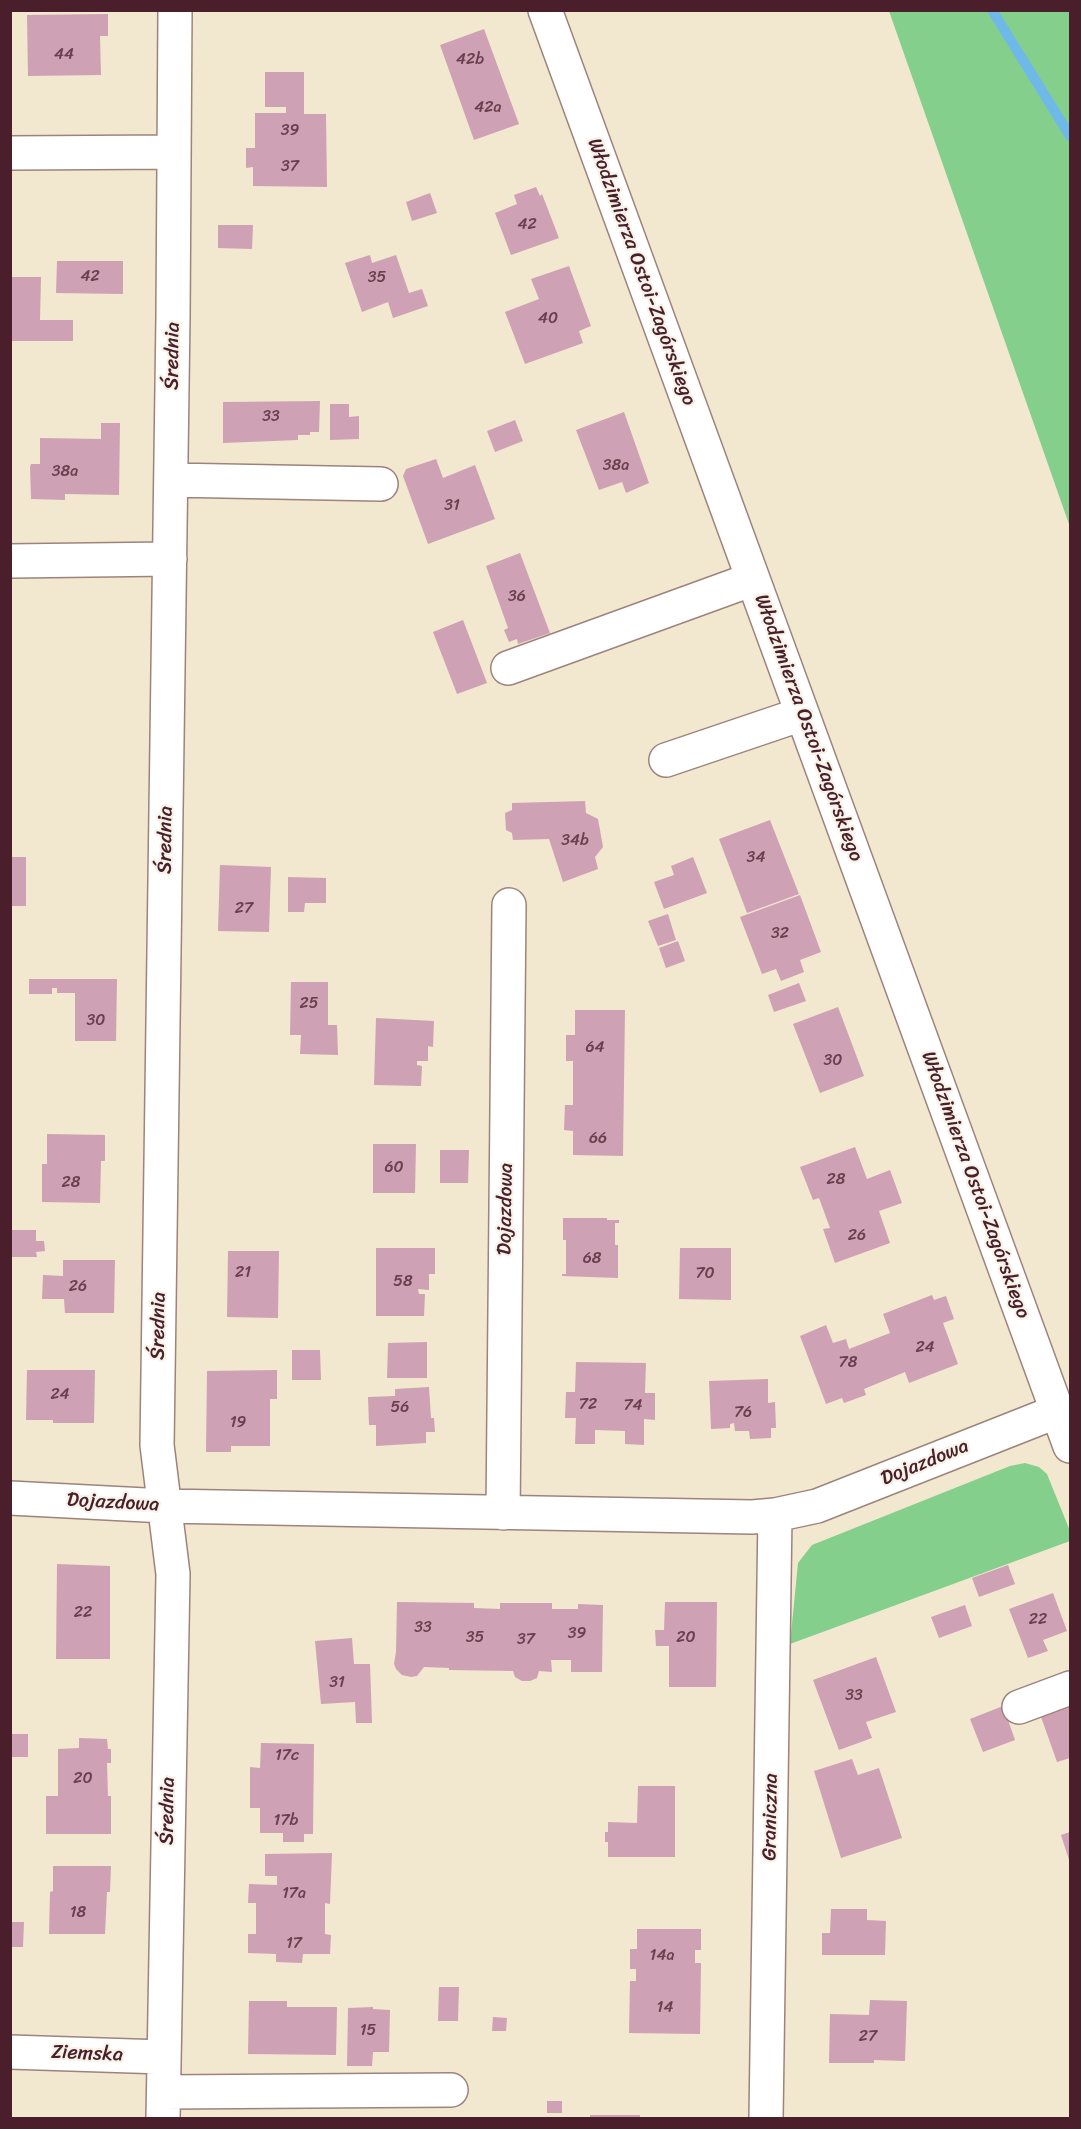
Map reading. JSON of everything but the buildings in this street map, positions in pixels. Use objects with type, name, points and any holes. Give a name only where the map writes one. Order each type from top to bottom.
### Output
[{"type":"street","name":"Średnia","points":[[175,10],[171,480],[157,1445],[172,1574],[164,2105],[452,2090]]},
{"type":"street","name":"Włodzimierza Ostoi-Zagórskiego","points":[[545,10],[1071,1446]]},
{"type":"street","points":[[10,153],[174,153]]},
{"type":"street","points":[[171,480],[381,484]]},
{"type":"street","points":[[10,561],[170,559]]},
{"type":"street","points":[[508,668],[753,579]]},
{"type":"street","points":[[666,760],[802,714]]},
{"type":"street","name":"Dojazdowa","points":[[503,1513],[509,905]]},
{"type":"street","name":"Dojazdowa","points":[[10,1498],[165,1506],[752,1517],[775,1515],[817,1506],[1058,1411]]},
{"type":"street","name":"Graniczna","points":[[766,2118],[775,1515]]},
{"type":"street","points":[[1019,1707],[1071,1688]]},
{"type":"street","name":"Ziemska","points":[[10,2052],[163,2057]]},
{"type":"green space","points":[[889,11],[1070,11],[1070,527]]},
{"type":"green space","points":[[1025,1463],[1039,1467],[1047,1474],[1070,1531],[1070,1541],[790,1644],[798,1563],[812,1545],[1010,1466]]},
{"type":"waterway","points":[[992,10],[1070,136]]}]
